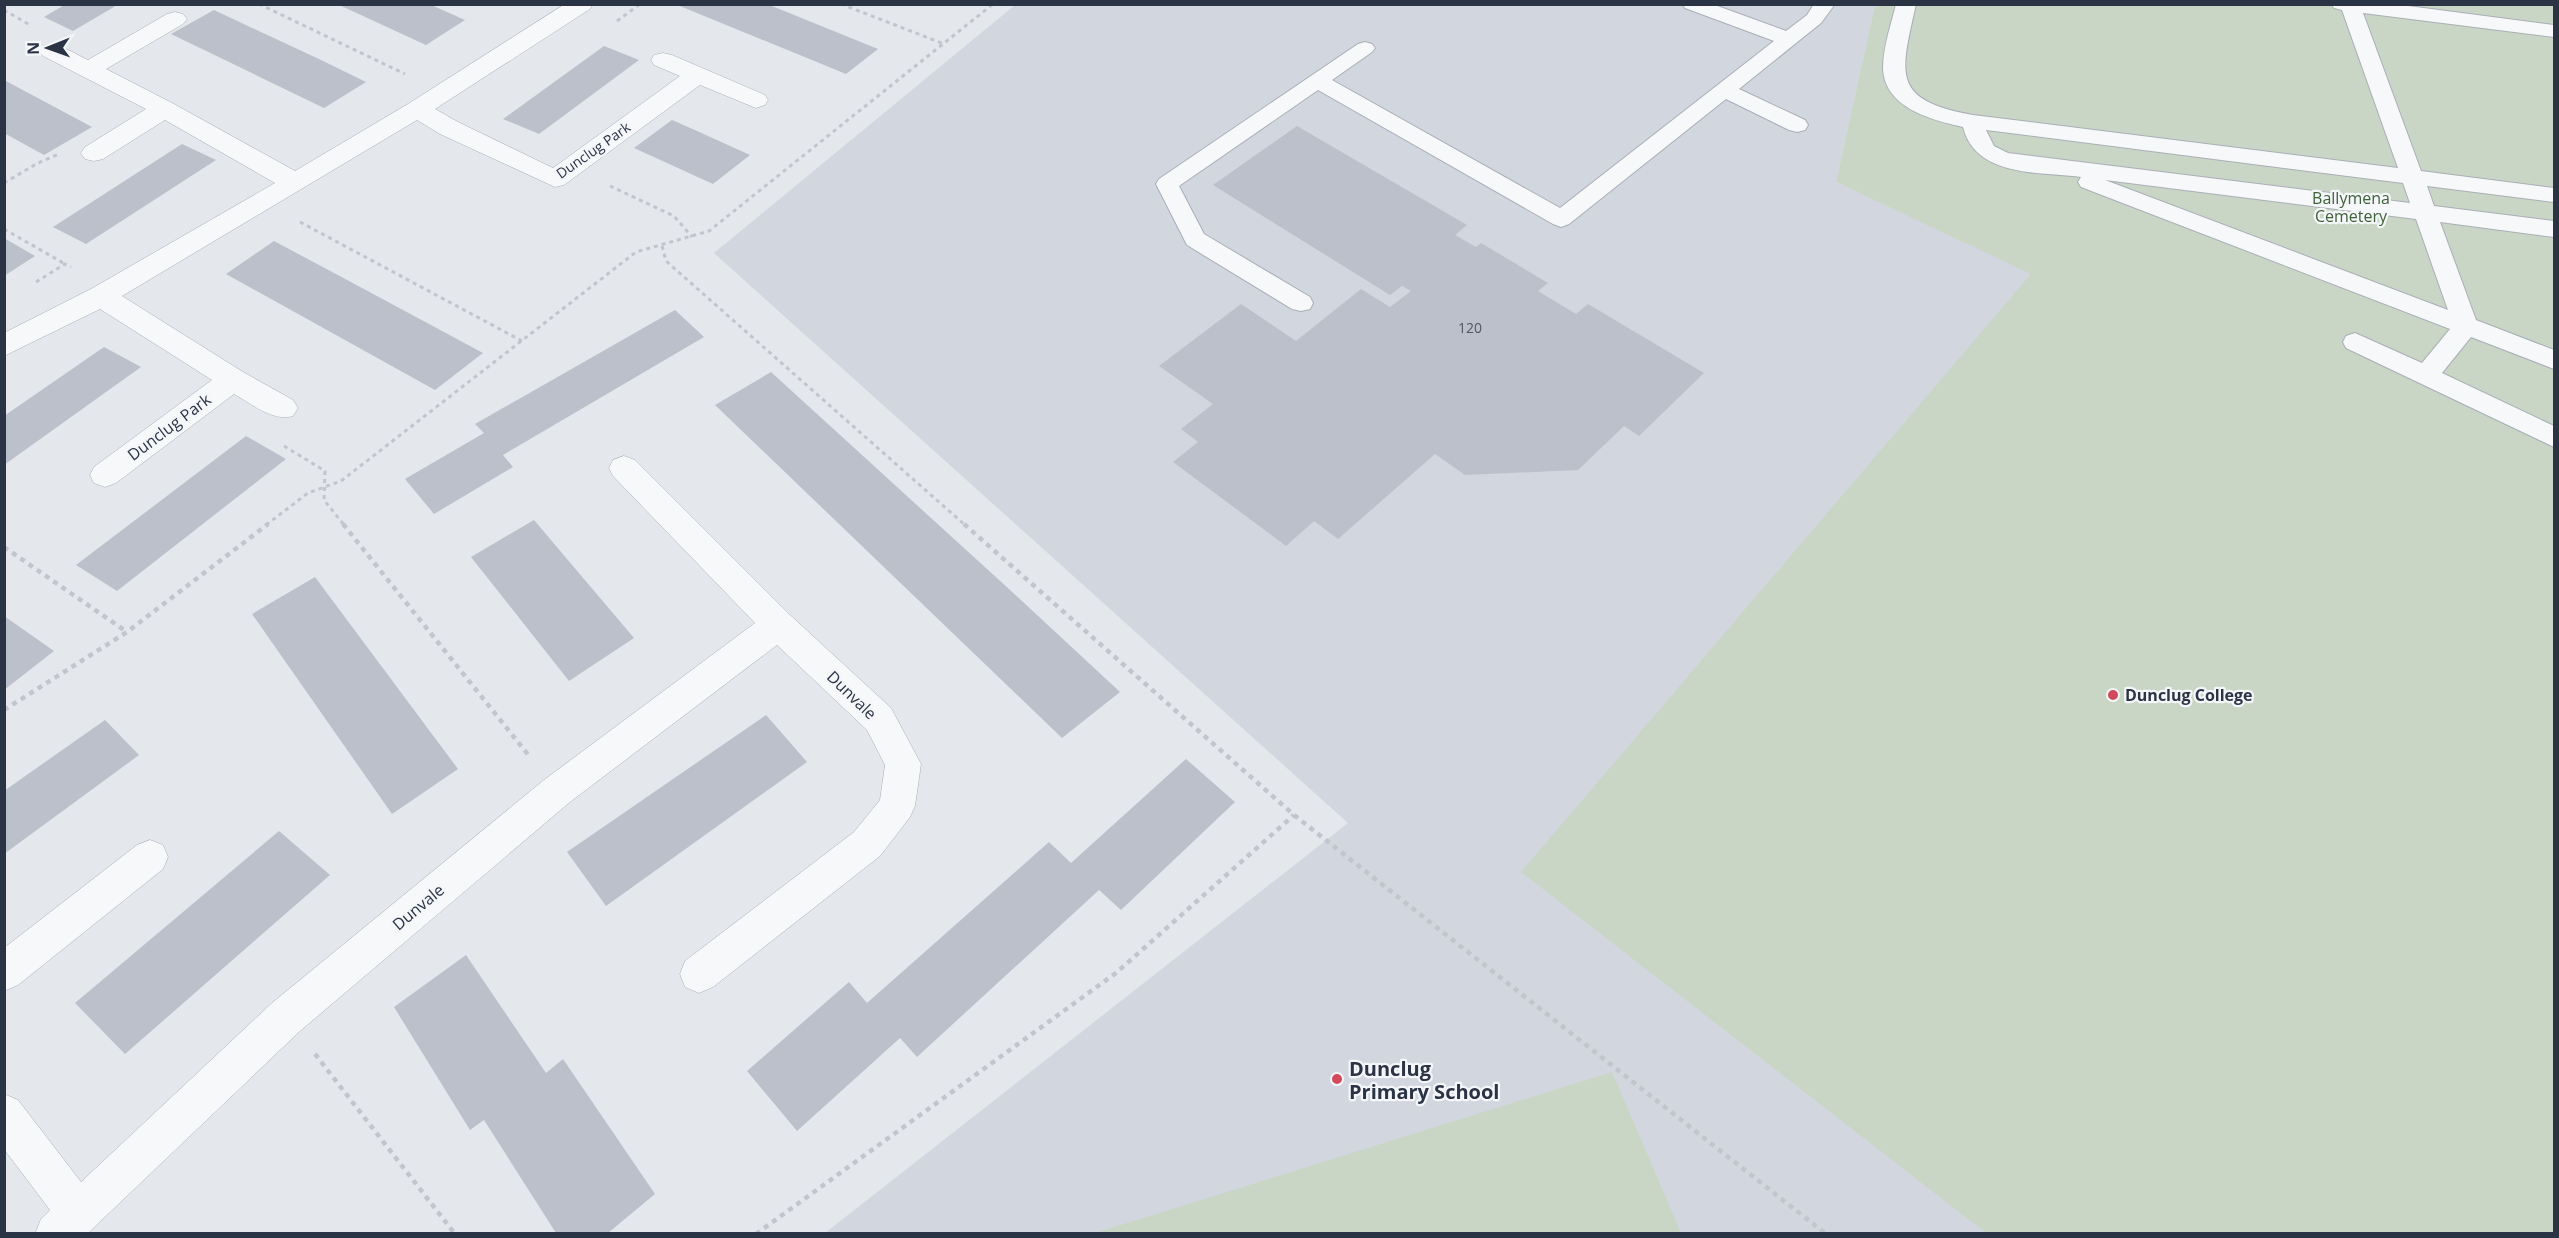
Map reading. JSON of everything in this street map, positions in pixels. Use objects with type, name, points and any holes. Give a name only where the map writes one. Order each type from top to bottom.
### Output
[{"type":"street","points":[[4,346],[101,296],[417,109],[574,6]]},
{"type":"street","points":[[88,70],[175,20]]},
{"type":"street","points":[[51,51],[165,109],[294,182]]},
{"type":"street","points":[[663,60],[756,100]]},
{"type":"street","name":"Dunclug Park","points":[[417,109],[448,128],[555,179],[698,75]]},
{"type":"street","points":[[94,153],[165,109]]},
{"type":"street","name":"Dunclug Park","points":[[101,296],[233,380],[283,408]]},
{"type":"street","name":"Dunclug Park","points":[[105,475],[233,380]]},
{"type":"street","name":"Dunvale","points":[[624,468],[778,625],[879,719],[903,764],[897,806],[867,843],[699,974]]},
{"type":"street","name":"Dunvale","points":[[4,1114],[67,1223],[286,1017],[557,791],[778,625]]},
{"type":"street","points":[[4,972],[150,857]]},
{"type":"lane","points":[[1692,4],[1789,39]]},
{"type":"lane","points":[[1319,82],[1561,219],[1814,19],[1825,4]]},
{"type":"lane","points":[[1906,4],[1894,63],[1896,81],[1909,97],[1932,111],[1973,122],[2554,195]]},
{"type":"lane","points":[[2466,326],[2426,212],[2347,5],[2554,31]]},
{"type":"lane","points":[[1301,303],[1195,239],[1167,184],[1319,82],[1365,48]]},
{"type":"lane","points":[[1725,90],[1797,125]]},
{"type":"lane","points":[[1973,122],[1979,144],[1995,156],[2046,165],[2554,229]]},
{"type":"lane","points":[[2046,165],[2554,360]]},
{"type":"lane","points":[[2427,374],[2466,326]]},
{"type":"lane","points":[[2355,342],[2427,374],[2554,437]]},
{"type":"path","points":[[259,4],[405,74]]},
{"type":"path","points":[[841,4],[944,44]]},
{"type":"path","points":[[4,710],[127,632],[308,493],[341,482],[636,252],[709,231],[993,4]]},
{"type":"path","points":[[4,183],[56,154],[94,153]]},
{"type":"path","points":[[572,167],[674,216],[692,237]]},
{"type":"path","points":[[297,220],[522,340]]},
{"type":"path","points":[[4,229],[64,264]]},
{"type":"path","points":[[662,246],[666,261],[1294,814],[1826,1233]]},
{"type":"path","points":[[283,408],[272,439],[325,471],[324,500],[557,791]]},
{"type":"path","points":[[4,547],[127,632]]},
{"type":"path","points":[[756,1233],[1116,973],[1294,814]]},
{"type":"path","points":[[286,1017],[455,1233]]},
{"type":"shaded area","points":[[1015,5],[1875,5],[1836,182],[2032,273],[2554,1233],[825,1233],[1348,823],[714,253]]},
{"type":"green space","name":"Dunclug College","points":[[1875,5],[2554,5],[2554,1233],[1986,1233],[1521,872],[2031,274],[1836,182]]},
{"type":"green space","points":[[1612,1072],[1681,1233],[1095,1233]]},
{"type":"building","points":[[66,4],[119,4],[73,31],[44,17]]},
{"type":"building","points":[[337,4],[429,4],[465,20],[426,45]]},
{"type":"building","points":[[675,4],[767,4],[878,49],[846,74]]},
{"type":"building","points":[[214,10],[366,82],[324,108],[171,34]]},
{"type":"building","points":[[604,46],[639,60],[539,134],[503,119]]},
{"type":"building","points":[[4,80],[92,127],[44,155],[4,133]]},
{"type":"building","points":[[672,120],[750,155],[713,184],[634,148]]},
{"type":"building","points":[[1297,126],[1467,225],[1455,235],[1476,247],[1481,243],[1548,283],[1538,291],[1576,314],[1588,304],[1704,373],[1639,436],[1624,426],[1578,470],[1465,475],[1435,454],[1338,539],[1314,521],[1286,546],[1173,462],[1198,442],[1181,429],[1213,404],[1159,366],[1241,304],[1296,341],[1361,289],[1390,307],[1411,291],[1402,286],[1390,295],[1213,185]]},
{"type":"building","points":[[182,144],[216,160],[86,244],[53,227]]},
{"type":"building","points":[[4,238],[35,256],[4,276]]},
{"type":"building","points":[[274,241],[483,353],[435,390],[226,274]]},
{"type":"building","points":[[675,310],[704,337],[503,455],[513,467],[434,514],[405,479],[484,433],[475,424]]},
{"type":"building","points":[[104,347],[141,367],[4,465],[4,416]]},
{"type":"building","points":[[771,372],[1120,692],[1062,738],[715,405]]},
{"type":"building","points":[[246,436],[286,459],[117,591],[76,565]]},
{"type":"building","points":[[534,520],[634,638],[569,681],[471,557]]},
{"type":"building","points":[[315,577],[458,769],[392,814],[252,614]]},
{"type":"building","points":[[4,616],[54,651],[4,690]]},
{"type":"building","points":[[766,715],[807,762],[606,906],[567,852]]},
{"type":"building","points":[[105,720],[139,755],[4,854],[4,791]]},
{"type":"building","points":[[1186,759],[1235,802],[1121,910],[1099,890],[917,1057],[900,1038],[797,1131],[747,1071],[849,982],[867,1003],[1049,842],[1071,863]]},
{"type":"building","points":[[279,831],[330,875],[125,1054],[75,1003]]},
{"type":"building","points":[[466,955],[546,1073],[563,1059],[655,1194],[608,1233],[556,1233],[484,1120],[470,1130],[394,1007]]},
{"type":"place","name":"Dunclug College","points":[[2113,695]]},
{"type":"place","name":"Dunclug Primary School","points":[[1337,1079]]},
{"type":"park label","name":"Ballymena Cemetery","points":[[2351,207]]}]
